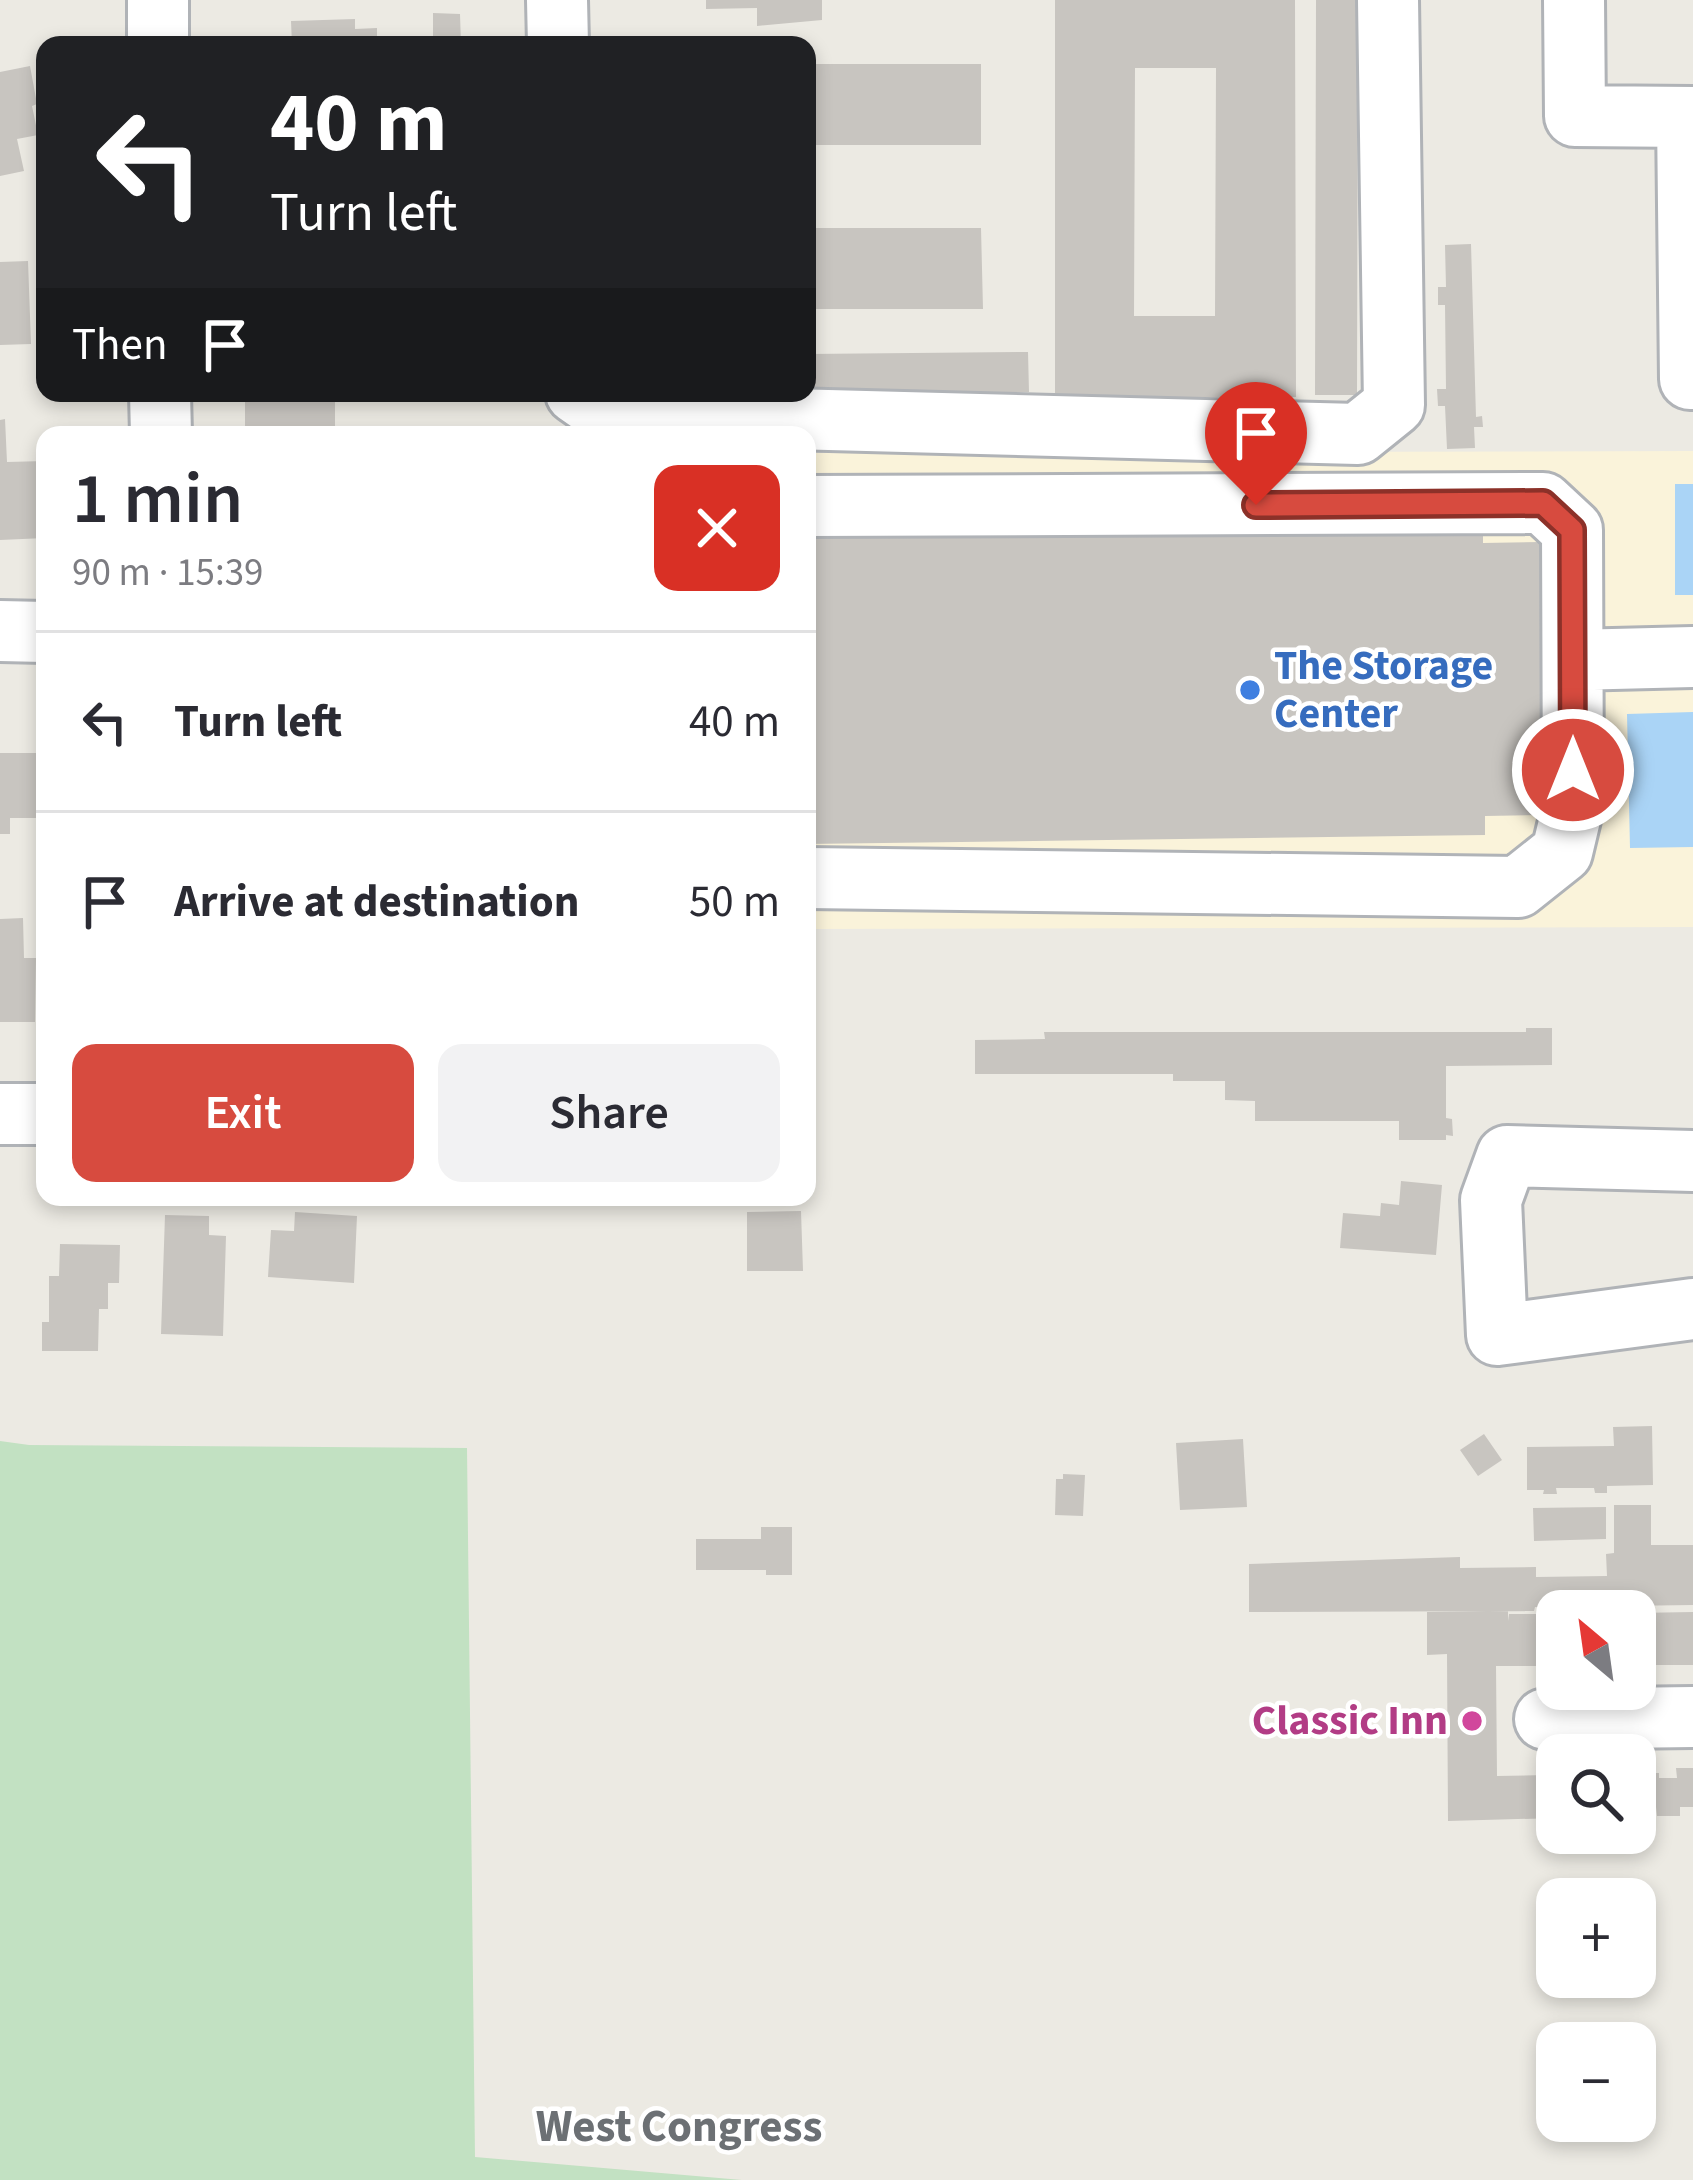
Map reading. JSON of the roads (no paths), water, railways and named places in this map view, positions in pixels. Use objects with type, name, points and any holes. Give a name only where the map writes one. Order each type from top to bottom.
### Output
[{"type":"street","points":[[158,0],[158,36]]},
{"type":"street","points":[[557,0],[558,36]]},
{"type":"street","points":[[589,402],[606,414],[1358,434],[1394,405],[1388,0]]},
{"type":"street","points":[[1574,0],[1575,116],[1690,117],[1693,379]]},
{"type":"street","points":[[816,506],[1543,503],[1572,530],[1573,660],[1573,806],[1562,852],[1518,887],[816,878]]},
{"type":"street","points":[[0,632],[36,632]]},
{"type":"street","points":[[1573,660],[1693,656]]},
{"type":"street","points":[[0,1114],[36,1114]]},
{"type":"street","points":[[1693,1161],[1507,1156],[1491,1200],[1497,1335],[1693,1309]]},
{"type":"street","points":[[1545,1719],[1693,1717]]},
{"type":"water","points":[[1675,484],[1693,484],[1693,595],[1675,595]]},
{"type":"water","points":[[1693,712],[1693,847],[1630,848],[1627,714]]},
{"type":"place","name":"The Storage Center","points":[[1250,690]]},
{"type":"place","name":"Classic Inn","points":[[1472,1721]]},
{"type":"district","name":"West Congress","points":[[679,2127]]}]
